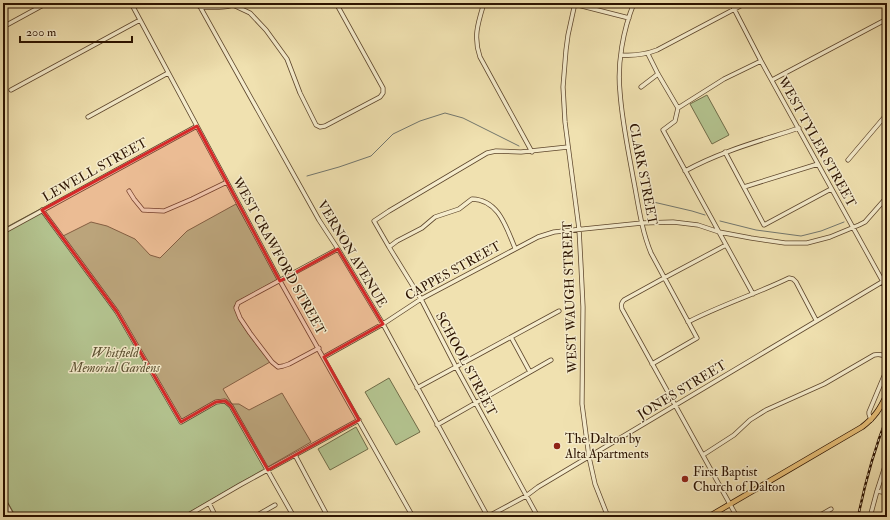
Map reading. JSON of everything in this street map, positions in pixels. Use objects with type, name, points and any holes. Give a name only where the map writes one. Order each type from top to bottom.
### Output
[{"type":"main road","points":[[708,517],[854,432],[871,420],[887,394]]},
{"type":"street","points":[[3,27],[47,3]]},
{"type":"street","name":"WEST CRAWFORD STREET","points":[[131,3],[280,281],[413,517]]},
{"type":"street","points":[[199,5],[217,7],[237,3]]},
{"type":"street","points":[[233,5],[250,13],[266,30],[287,59],[300,93],[316,125],[320,127],[325,126],[380,97],[383,93],[383,88],[336,3]]},
{"type":"street","points":[[484,3],[477,28],[477,50],[532,152],[568,148]]},
{"type":"street","points":[[570,3],[629,18]]},
{"type":"street","name":"CLARK STREET","points":[[634,3],[620,55],[620,91],[621,105],[642,224],[649,248],[697,338],[652,364]]},
{"type":"street","name":"WEST TYLER STREET","points":[[731,3],[761,61],[887,289]]},
{"type":"street","points":[[620,55],[636,56],[648,54],[746,3]]},
{"type":"street","name":"WEST WAUGH STREET","points":[[575,4],[568,34],[564,77],[564,110],[579,230],[583,307],[582,404],[589,457],[595,484],[608,517]]},
{"type":"street","name":"VERNON AVENUE","points":[[199,5],[319,220],[338,248],[383,324],[488,517]]},
{"type":"street","points":[[772,80],[887,18]]},
{"type":"street","points":[[11,90],[140,20]]},
{"type":"street","points":[[648,54],[678,108],[675,121],[662,130],[753,294]]},
{"type":"street","points":[[678,108],[724,79],[761,61]]},
{"type":"street","points":[[88,117],[168,73]]},
{"type":"street","points":[[641,87],[658,74]]},
{"type":"street","points":[[848,160],[887,114]]},
{"type":"street","name":"LEWELL STREET","points":[[3,232],[197,126]]},
{"type":"street","points":[[685,171],[725,152],[799,128]]},
{"type":"street","name":"SCHOOL STREET","points":[[532,152],[491,152],[446,177],[374,221],[421,299],[475,403],[538,517]]},
{"type":"street","points":[[725,152],[764,225],[831,189]]},
{"type":"street","points":[[744,187],[818,164]]},
{"type":"street","points":[[129,191],[143,210],[164,211],[192,200],[227,182]]},
{"type":"street","name":"CAPPES STREET","points":[[324,357],[383,324],[421,299],[515,248],[538,237],[554,232],[673,222],[698,225],[719,232],[751,238],[785,243],[807,243],[853,229],[865,222],[887,197]]},
{"type":"street","points":[[389,247],[397,241],[422,228],[435,218],[459,210],[472,199],[476,199],[488,203],[497,210],[515,248]]},
{"type":"street","points":[[42,210],[117,312],[181,422],[216,402],[225,401],[232,406],[294,517]]},
{"type":"street","points":[[726,245],[624,300],[621,306],[738,517]]},
{"type":"street","points":[[319,348],[289,364],[278,366],[272,362],[250,333],[240,318],[236,308],[238,303],[338,248]]},
{"type":"street","points":[[688,322],[711,310],[789,278],[796,282],[816,320]]},
{"type":"street","name":"JONES STREET","points":[[488,517],[526,496],[538,487],[887,279]]},
{"type":"street","points":[[417,388],[559,312]]},
{"type":"street","points":[[511,337],[530,372]]},
{"type":"street","points":[[703,455],[734,435],[750,420],[766,410],[824,384],[874,355],[880,354],[887,358]]},
{"type":"street","points":[[437,425],[551,360]]},
{"type":"street","points":[[871,420],[869,414],[887,369]]},
{"type":"street","points":[[185,517],[358,420]]},
{"type":"street","points":[[295,455],[328,517]]},
{"type":"street","points":[[870,517],[887,460]]},
{"type":"street","points":[[877,491],[887,493]]},
{"type":"street","points":[[3,499],[13,517]]},
{"type":"street","points":[[209,503],[216,517]]},
{"type":"street","points":[[254,517],[276,505]]},
{"type":"street","points":[[817,517],[831,509]]},
{"type":"street","points":[[495,513],[497,517]]},
{"type":"highlighted area","points":[[197,126],[280,281],[338,249],[383,324],[324,357],[359,420],[268,470],[231,406],[225,401],[216,402],[181,422],[117,312],[42,210]]},
{"type":"green space","points":[[707,95],[729,135],[712,144],[690,104]]},
{"type":"green space","name":"Whitfield Memorial Gardens","points":[[236,204],[278,279],[240,300],[234,306],[239,320],[270,362],[223,389],[232,404],[239,404],[249,410],[282,393],[311,442],[181,517],[16,517],[3,494],[3,229],[42,208],[63,236],[91,222],[107,226],[135,239],[150,255],[160,258],[187,231]]},
{"type":"green space","points":[[389,378],[420,432],[396,445],[365,392]]},
{"type":"green space","points":[[356,427],[368,449],[330,470],[318,449]]},
{"type":"waterway","points":[[307,176],[371,156],[393,134],[420,121],[445,113],[463,118],[519,146]]},
{"type":"waterway","points":[[649,201],[705,215]]},
{"type":"waterway","points":[[720,221],[756,230],[801,236],[821,231],[844,222]]},
{"type":"railway","points":[[858,517],[870,467],[887,417]]},
{"type":"place","name":"The Dalton by Alta Apartments","points":[[557,446]]},
{"type":"place","name":"First Baptist Church of Dalton","points":[[685,479]]}]
